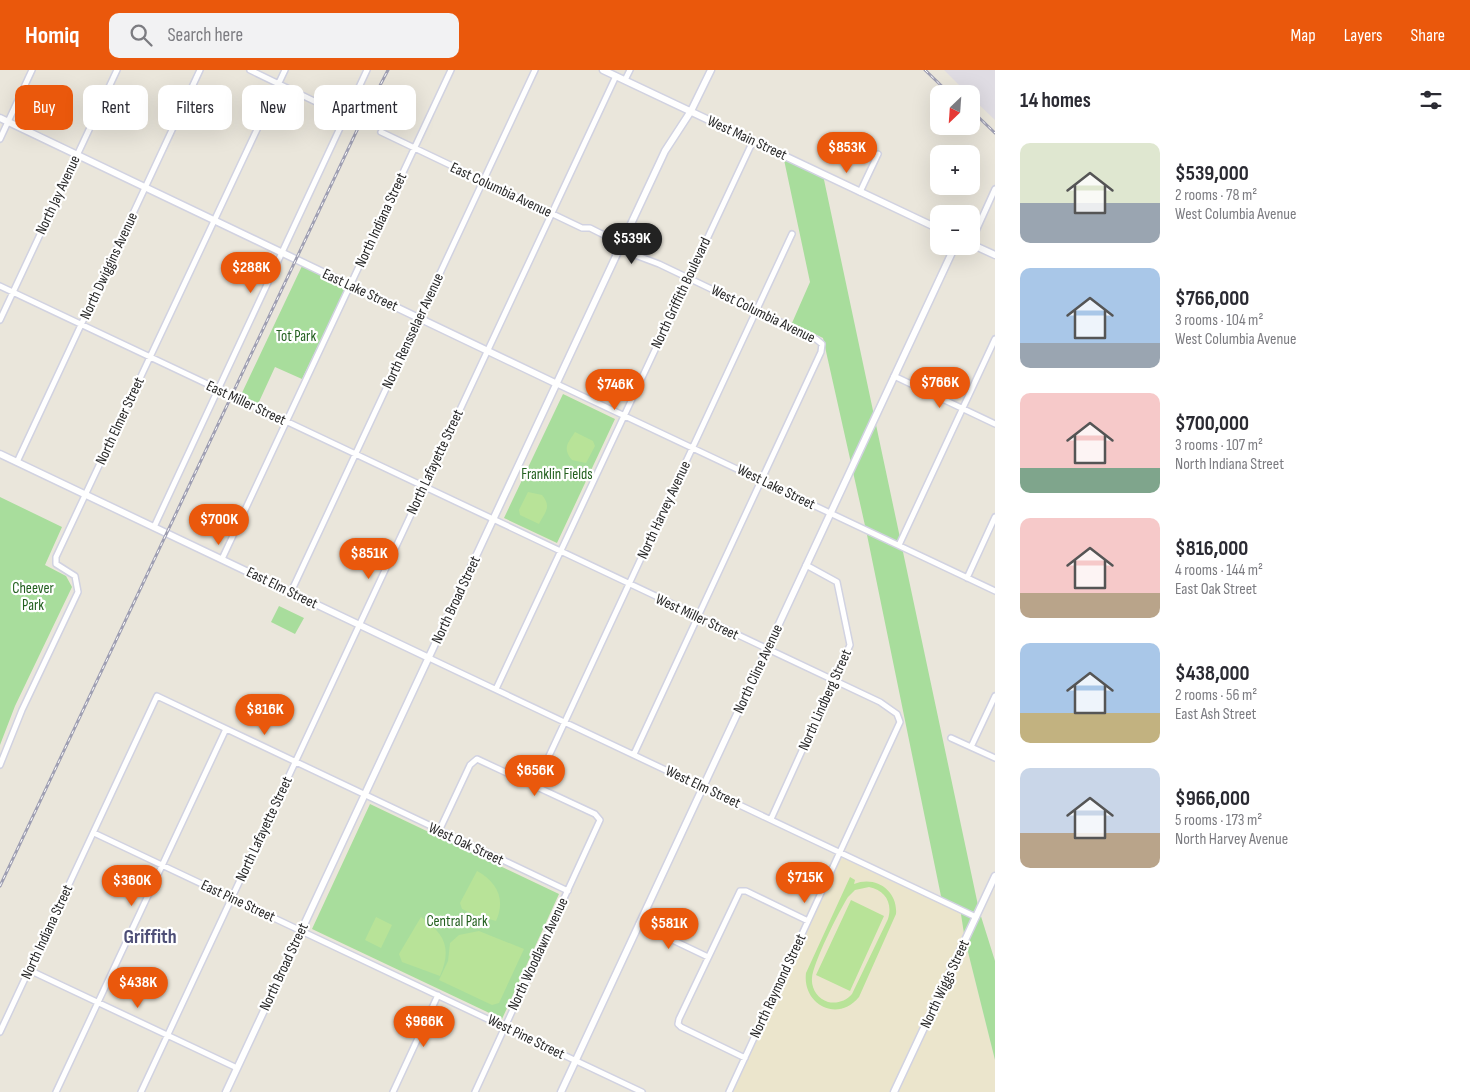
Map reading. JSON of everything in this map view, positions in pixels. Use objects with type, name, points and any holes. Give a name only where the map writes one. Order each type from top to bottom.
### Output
[{"type":"street","points":[[0,139],[32,70]]},
{"type":"street","name":"North Jay Avenue","points":[[0,320],[117,70]]},
{"type":"street","name":"North Dwiggins Avenue","points":[[17,462],[200,70]]},
{"type":"street","points":[[250,70],[314,101]]},
{"type":"street","name":"North Elmer Street","points":[[0,765],[22,710],[78,592],[75,576],[58,565],[55,559],[285,70]]},
{"type":"street","points":[[360,85],[367,70]]},
{"type":"street","name":"North Indiana Street","points":[[222,559],[451,70]]},
{"type":"street","name":"North Rensselaer Avenue","points":[[291,592],[535,70]]},
{"type":"street","name":"West Main Street","points":[[603,70],[930,225]]},
{"type":"street","points":[[625,80],[630,70]]},
{"type":"street","name":"North Broad Street","points":[[226,1092],[665,151],[691,111],[711,70]]},
{"type":"street","name":"North Lafayette Street","points":[[140,1092],[616,76]]},
{"type":"street","name":"East Lake Street","points":[[0,118],[556,384]]},
{"type":"street","points":[[154,527],[338,130]]},
{"type":"street","name":"East Columbia Avenue","points":[[381,132],[551,214],[616,241],[621,245]]},
{"type":"street","name":"North Griffith Boulevard","points":[[496,689],[753,141]]},
{"type":"street","points":[[860,192],[878,154]]},
{"type":"street","points":[[980,223],[995,189]]},
{"type":"street","name":"North Harvey Avenue","points":[[535,786],[792,234]]},
{"type":"street","name":"West Columbia Avenue","points":[[621,245],[627,252],[688,278],[816,339],[822,345],[821,352],[762,480]]},
{"type":"street","points":[[980,248],[995,255]]},
{"type":"street","name":"North Cline Avenue","points":[[561,1092],[951,255]]},
{"type":"street","name":"East Miller Street","points":[[0,286],[493,520]]},
{"type":"street","points":[[900,545],[995,338]]},
{"type":"street","points":[[894,376],[995,424]]},
{"type":"street","name":"West Lake Street","points":[[556,384],[995,591]]},
{"type":"street","name":"East Elm Street","points":[[0,454],[429,658]]},
{"type":"street","points":[[634,754],[762,480]]},
{"type":"street","points":[[967,578],[995,517]]},
{"type":"street","name":"West Miller Street","points":[[493,520],[889,707],[899,717]]},
{"type":"street","name":"North Lindberg Street","points":[[771,819],[850,643],[839,588],[833,579],[806,565]]},
{"type":"street","name":"West Elm Street","points":[[429,658],[976,917]]},
{"type":"street","name":"North Indiana Street","points":[[0,1032],[157,696]]},
{"type":"street","name":"West Oak Street","points":[[157,696],[568,891]]},
{"type":"street","points":[[971,747],[995,696]]},
{"type":"street","name":"North Raymond Street","points":[[729,1092],[900,722],[899,717]]},
{"type":"street","points":[[56,1092],[226,729]]},
{"type":"street","points":[[952,738],[995,758]]},
{"type":"street","points":[[440,831],[474,760],[481,761],[535,786]]},
{"type":"street","name":"North Woodlawn Avenue","points":[[475,1092],[599,826],[599,817],[535,786]]},
{"type":"street","name":"East Pine Street","points":[[94,833],[301,931]]},
{"type":"street","name":"North Wiggs Street","points":[[894,1092],[995,876]]},
{"type":"street","points":[[745,1058],[678,1024],[708,957],[740,891],[746,891],[808,921]]},
{"type":"street","points":[[639,924],[708,957]]},
{"type":"street","name":"West Pine Street","points":[[301,931],[642,1092]]},
{"type":"street","points":[[29,970],[237,1068]]},
{"type":"street","points":[[393,1092],[438,995]]},
{"type":"shaded area","points":[[944,70],[995,70],[995,120],[980,106],[980,85],[959,85]]},
{"type":"shaded area","points":[[840,852],[960,907],[965,940],[995,1060],[995,1092],[728,1092]]},
{"type":"green space","points":[[783,155],[823,175],[979,910],[995,961],[995,1060],[965,940],[960,908],[942,901],[866,530],[823,338],[792,323],[810,282]]},
{"type":"green space","name":"Tot Park","points":[[302,266],[346,287],[302,379],[275,367],[258,404],[240,397]]},
{"type":"green space","name":"Franklin Fields","points":[[563,394],[615,419],[557,543],[504,518]]},
{"type":"green space","points":[[575,432],[593,441],[595,446],[586,463],[572,460],[567,452],[567,446]]},
{"type":"green space","points":[[528,492],[542,495],[547,503],[546,510],[539,524],[520,515],[519,510]]},
{"type":"green space","name":"Cheever Park","points":[[0,497],[62,527],[45,565],[66,576],[72,587],[15,706],[0,745]]},
{"type":"green space","points":[[279,606],[304,618],[295,634],[271,622]]},
{"type":"green space","name":"Central Park","points":[[370,804],[559,894],[502,1019],[312,929]]},
{"type":"green space","points":[[477,871],[490,880],[498,892],[500,905],[496,921],[462,909],[460,903]]},
{"type":"green space","points":[[850,877],[855,880],[854,884],[870,882],[884,887],[893,898],[896,914],[859,997],[851,1005],[841,1009],[823,1007],[815,1002],[810,994],[806,984],[806,973]],"holes":[[[869,887],[875,889],[886,898],[889,908],[888,919],[852,994],[838,1002],[824,1001],[816,993],[812,982],[813,971],[821,949],[848,897],[855,890]]]},
{"type":"green space","points":[[851,900],[884,916],[850,991],[816,975]]},
{"type":"green space","points":[[376,917],[392,925],[381,948],[365,940]]},
{"type":"green space","points":[[421,917],[436,929],[444,942],[446,950],[444,966],[440,976],[402,962],[399,954]]},
{"type":"green space","points":[[479,931],[524,949],[499,1003],[492,1005],[439,980],[448,961],[450,943],[459,935]]},
{"type":"railway","points":[[0,886],[359,126],[388,70]]},
{"type":"railway","points":[[925,70],[941,85]]},
{"type":"railway","points":[[980,119],[995,133]]},
{"type":"district","name":"Griffith","points":[[150,937]]}]
